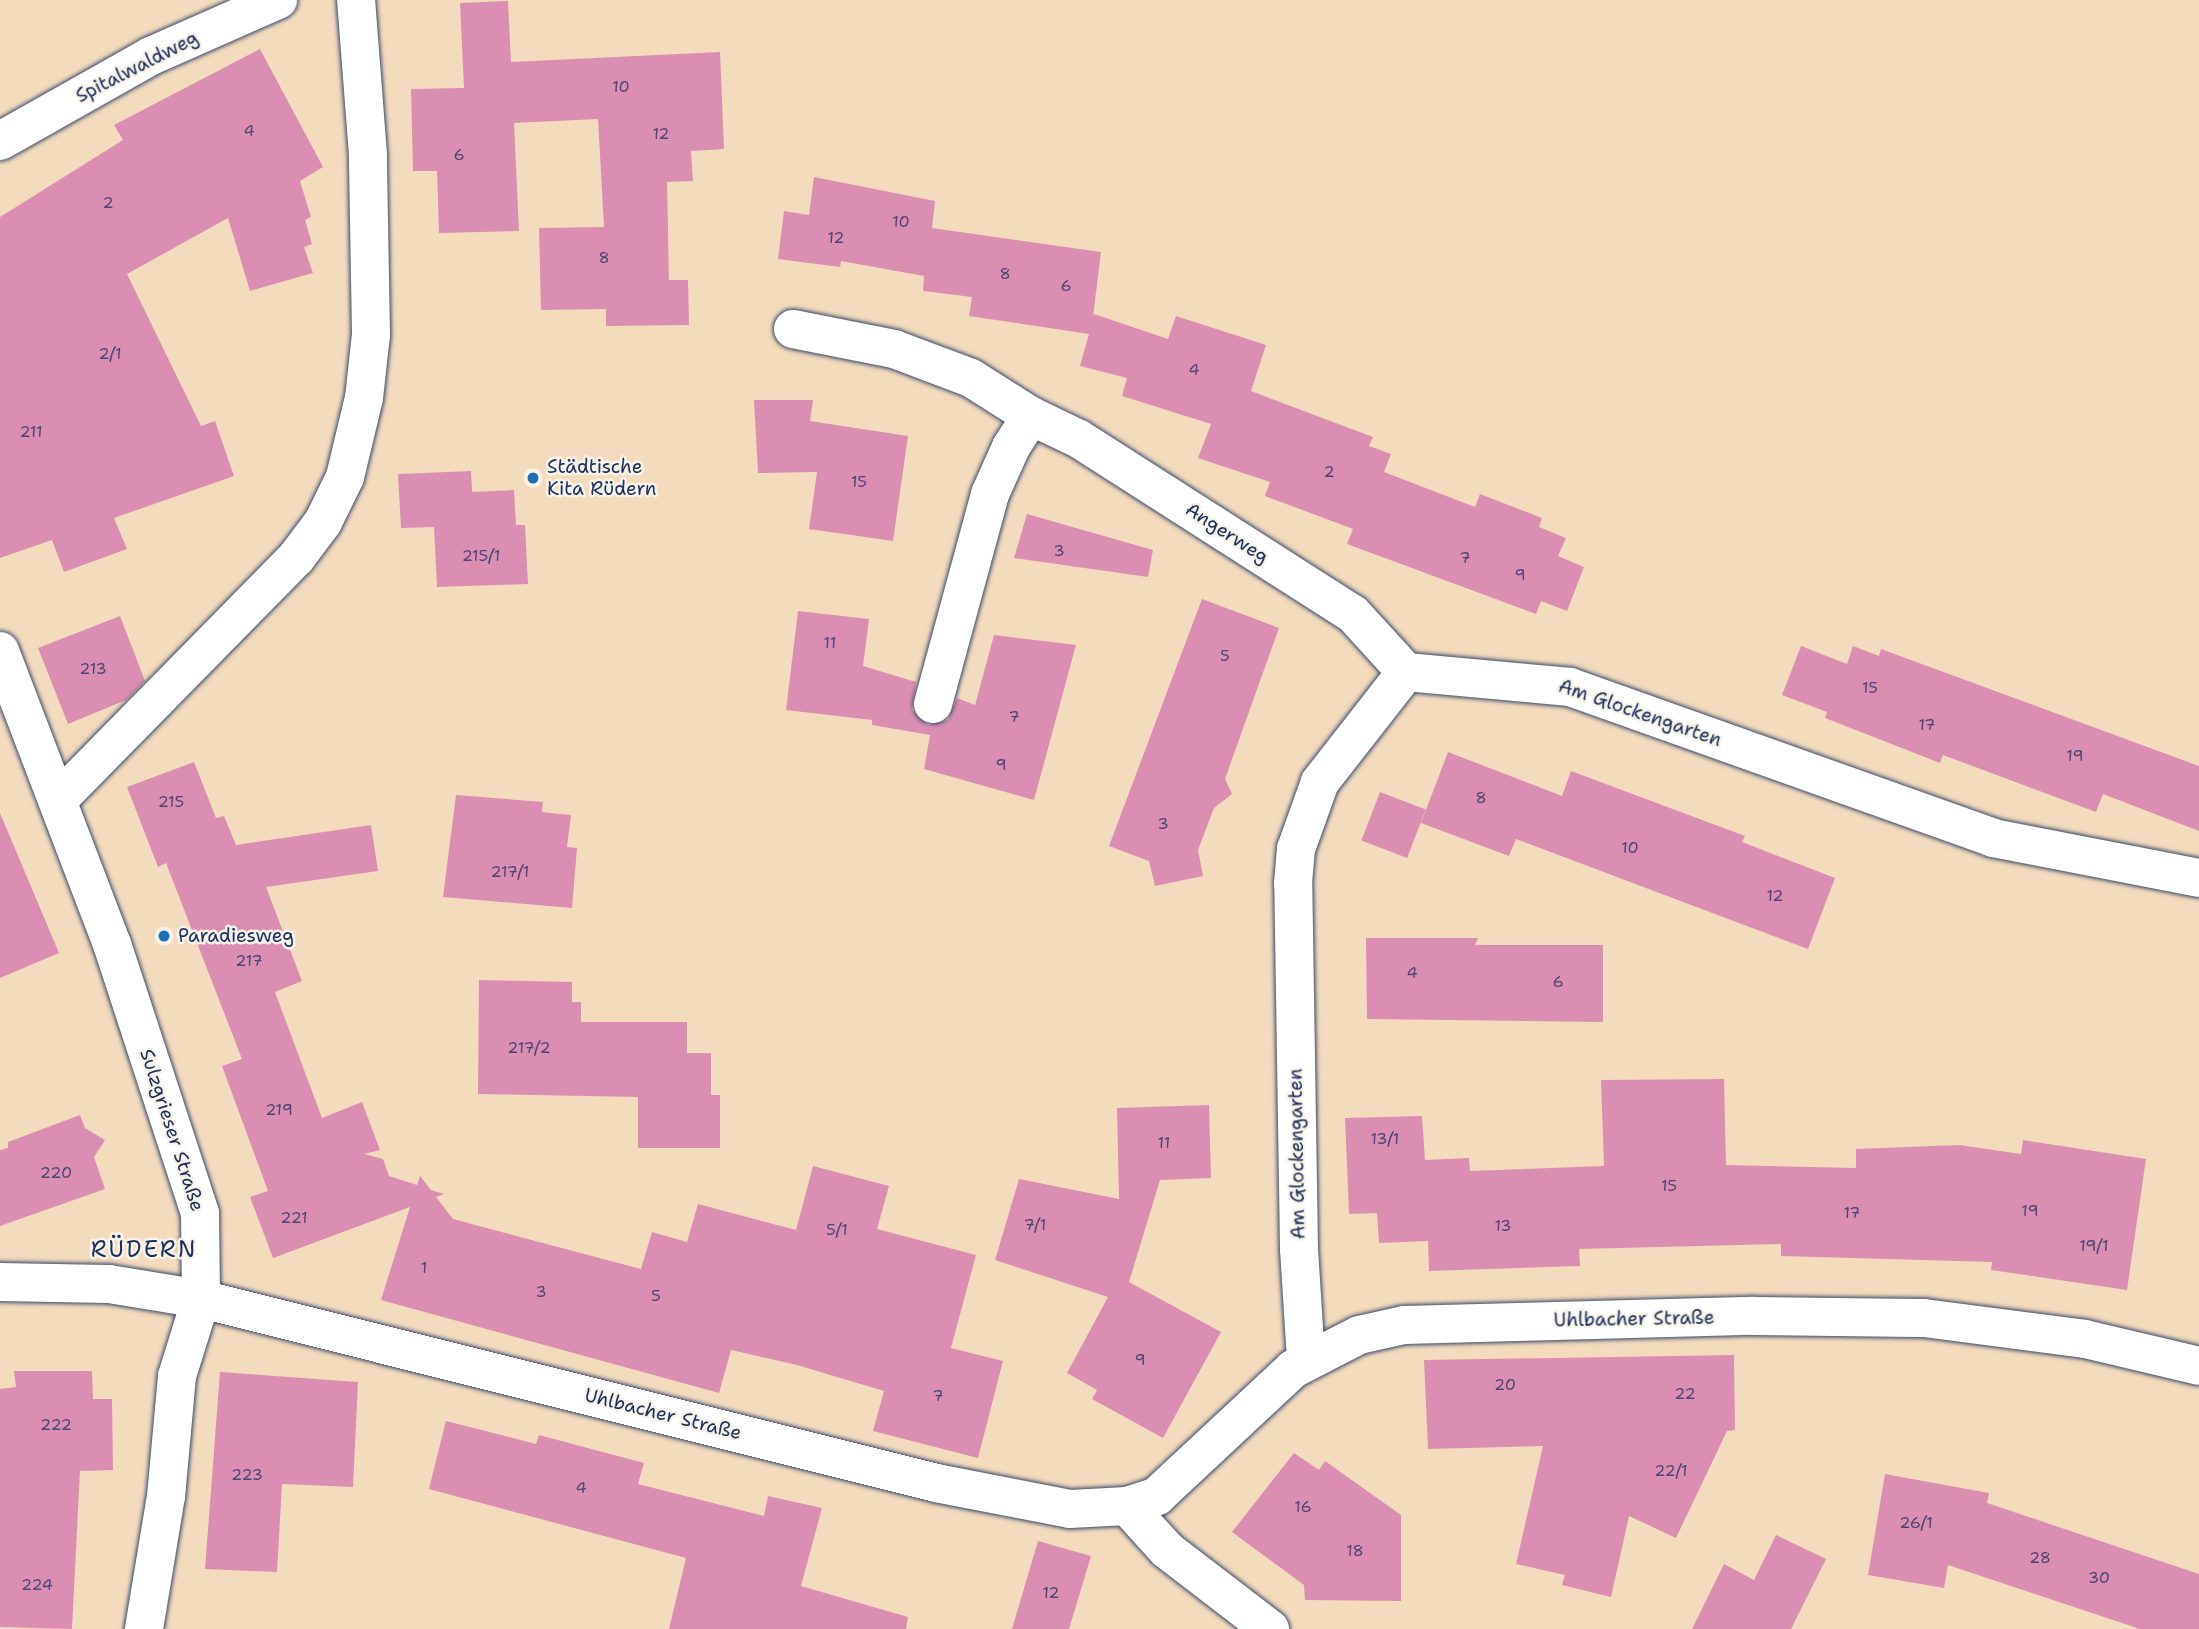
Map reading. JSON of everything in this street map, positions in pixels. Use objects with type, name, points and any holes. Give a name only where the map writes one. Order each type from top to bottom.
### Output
[{"type":"street","name":"Spitalwaldweg","points":[[0,141],[151,56],[278,0]]},
{"type":"street","points":[[59,799],[296,558],[323,522],[345,477],[364,398],[371,335],[368,155],[356,0]]},
{"type":"street","name":"Angerweg","points":[[793,329],[924,358],[971,378],[1031,416],[1079,439],[1353,614],[1406,672]]},
{"type":"street","points":[[933,705],[990,494],[1011,447],[1031,416]]},
{"type":"street","name":"Sulzgrieser Straße","points":[[0,651],[59,799],[112,944],[200,1213],[201,1299],[177,1376],[169,1475],[144,1629]]},
{"type":"street","name":"Am Glockengarten","points":[[1306,1360],[1298,1205],[1296,849],[1320,782],[1406,672],[1570,687],[1993,838],[2199,878]]},
{"type":"street","name":"Uhlbacher Straße","points":[[0,1282],[109,1284],[201,1299],[936,1483],[1055,1508],[1127,1506],[1167,1488],[1258,1397],[1306,1360],[1359,1335],[1405,1325],[1885,1317],[1966,1322],[2085,1339],[2199,1366]]},
{"type":"street","points":[[1127,1506],[1167,1550],[1270,1629]]},
{"type":"building","points":[[508,1],[511,62],[720,52],[724,149],[691,151],[693,181],[667,182],[669,280],[688,280],[689,325],[606,326],[606,309],[541,310],[539,228],[604,227],[598,119],[514,123],[519,231],[439,233],[437,171],[413,171],[411,89],[464,88],[460,3]]},
{"type":"building","points":[[260,49],[323,167],[300,181],[311,217],[305,220],[312,244],[304,247],[313,273],[250,291],[228,218],[127,274],[201,426],[215,421],[234,476],[114,518],[127,549],[64,572],[52,540],[0,558],[0,217],[123,140],[114,125]]},
{"type":"building","points":[[814,177],[935,201],[932,228],[1101,252],[1093,317],[1094,314],[1168,339],[1176,316],[1266,345],[1251,391],[1373,437],[1369,446],[1391,454],[1384,472],[1475,507],[1480,494],[1542,518],[1539,527],[1566,538],[1558,556],[1584,567],[1567,611],[1541,601],[1536,614],[1347,544],[1353,529],[1265,496],[1270,482],[1198,458],[1211,424],[1122,396],[1127,378],[1080,366],[1089,334],[969,316],[972,297],[923,291],[924,276],[841,261],[840,267],[778,259],[784,211],[809,215]]},
{"type":"building","points":[[754,400],[813,400],[810,421],[908,436],[893,541],[809,529],[817,472],[758,473]]},
{"type":"building","name":"Städtische Kita Rüdern","points":[[471,471],[472,492],[514,490],[516,525],[525,525],[528,584],[437,587],[434,527],[401,528],[398,474]]},
{"type":"building","points":[[1027,514],[1153,550],[1148,577],[1014,558]]},
{"type":"building","points":[[1202,599],[1279,628],[1225,779],[1232,794],[1214,808],[1198,850],[1203,876],[1155,886],[1149,861],[1109,846]]},
{"type":"building","points":[[798,611],[869,619],[863,666],[916,682],[912,710],[928,725],[948,720],[957,698],[975,705],[994,635],[1076,645],[1034,800],[924,769],[930,735],[872,725],[872,720],[786,710]]},
{"type":"building","points":[[120,616],[145,681],[126,700],[68,724],[38,648]]},
{"type":"building","points":[[1801,646],[1847,664],[1853,646],[1879,656],[1881,649],[2199,766],[2199,831],[2103,794],[2096,812],[1943,755],[1940,763],[1825,718],[1827,712],[1782,695]]},
{"type":"building","points":[[1448,752],[1562,796],[1571,771],[1745,836],[1742,842],[1835,878],[1808,949],[1516,839],[1509,856],[1421,823]]},
{"type":"building","points":[[194,762],[216,818],[224,816],[236,845],[371,825],[378,871],[266,887],[302,981],[275,992],[322,1118],[362,1102],[380,1150],[364,1154],[383,1159],[389,1176],[417,1185],[420,1176],[431,1190],[444,1194],[436,1197],[453,1219],[641,1269],[652,1232],[687,1242],[698,1204],[796,1230],[813,1166],[889,1186],[877,1229],[976,1255],[951,1348],[1003,1361],[978,1458],[873,1431],[884,1391],[797,1365],[731,1350],[719,1393],[381,1300],[410,1207],[273,1258],[250,1197],[268,1191],[222,1066],[242,1059],[166,863],[158,867],[127,787]]},
{"type":"building","points":[[1380,792],[1426,810],[1407,858],[1361,841]]},
{"type":"building","points":[[456,795],[543,802],[542,812],[571,815],[567,847],[577,848],[572,908],[443,897]]},
{"type":"building","points":[[0,813],[59,953],[0,978]]},
{"type":"building","points":[[1366,938],[1478,938],[1475,945],[1603,945],[1603,1022],[1367,1019]]},
{"type":"building","points":[[479,980],[572,982],[572,1002],[581,1002],[581,1022],[687,1022],[687,1053],[711,1053],[711,1095],[720,1095],[720,1148],[638,1148],[638,1097],[478,1094]]},
{"type":"building","points":[[1724,1079],[1726,1165],[1856,1168],[1856,1149],[1959,1145],[2021,1154],[2023,1140],[2146,1159],[2127,1290],[1991,1270],[1992,1262],[1781,1256],[1781,1244],[1579,1249],[1580,1266],[1429,1271],[1428,1241],[1379,1243],[1377,1213],[1349,1214],[1345,1118],[1422,1116],[1425,1160],[1469,1158],[1470,1171],[1604,1166],[1601,1080]]},
{"type":"building","points":[[1209,1105],[1211,1178],[1160,1180],[1129,1282],[1221,1332],[1163,1438],[1092,1399],[1097,1390],[1067,1373],[1108,1297],[995,1260],[1019,1179],[1119,1199],[1117,1108]]},
{"type":"building","points":[[80,1115],[85,1128],[105,1140],[94,1157],[105,1189],[0,1226],[0,1150],[8,1148],[8,1142]]},
{"type":"building","points":[[1734,1355],[1735,1430],[1727,1431],[1676,1538],[1629,1516],[1611,1597],[1562,1585],[1565,1575],[1516,1564],[1543,1446],[1428,1449],[1424,1360]]},
{"type":"building","points":[[14,1371],[92,1371],[93,1399],[112,1399],[113,1470],[80,1471],[72,1629],[0,1627],[0,1389],[16,1387]]},
{"type":"building","points":[[220,1372],[358,1382],[353,1487],[282,1484],[277,1572],[205,1569]]},
{"type":"building","points":[[446,1421],[536,1444],[539,1435],[644,1463],[638,1484],[764,1516],[768,1496],[822,1508],[801,1586],[908,1617],[906,1629],[669,1629],[686,1558],[429,1489]]},
{"type":"building","points":[[1294,1453],[1319,1470],[1325,1461],[1401,1515],[1401,1601],[1305,1600],[1304,1585],[1232,1532]]},
{"type":"building","points":[[1885,1474],[1989,1493],[1987,1503],[2199,1574],[2199,1629],[2140,1629],[1948,1565],[1944,1588],[1868,1575]]},
{"type":"building","points":[[1776,1535],[1826,1559],[1791,1629],[1692,1629],[1724,1564],[1754,1580]]},
{"type":"building","points":[[1038,1541],[1091,1556],[1069,1629],[1012,1629]]},
{"type":"place","name":"Städtische Kita Rüdern","points":[[533,478]]},
{"type":"place","name":"Paradiesweg","points":[[164,936]]},
{"type":"district","name":"RÜDERN","points":[[144,1249]]}]
